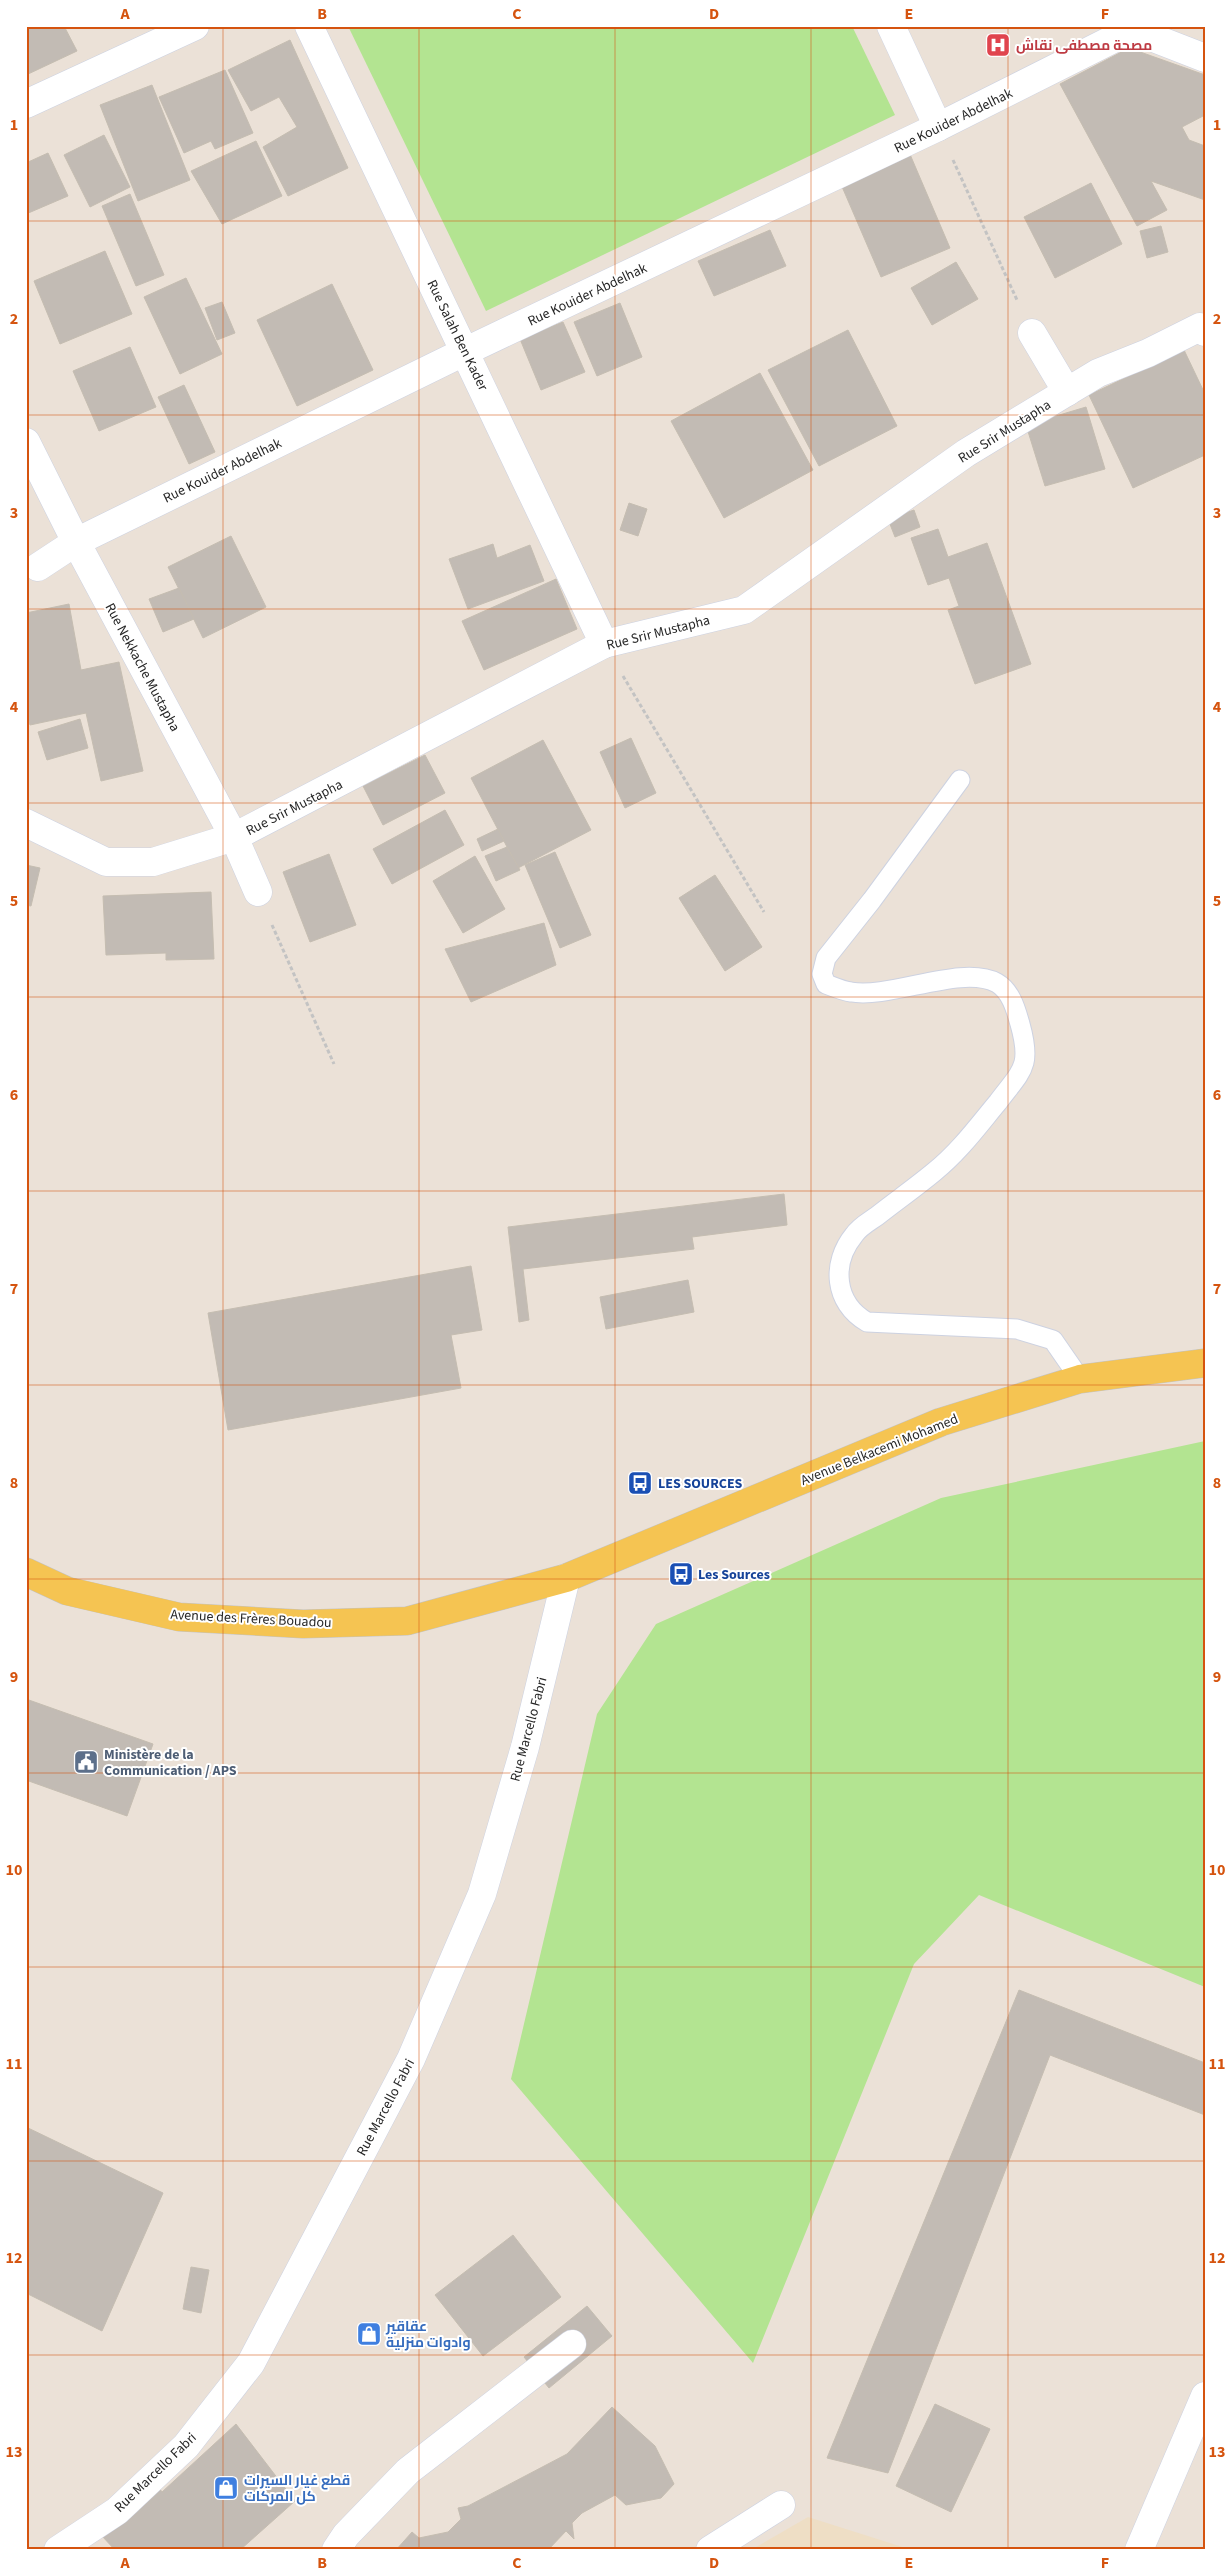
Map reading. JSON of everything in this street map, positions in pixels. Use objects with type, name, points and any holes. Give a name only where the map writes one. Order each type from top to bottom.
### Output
[{"type":"main road","name":"Avenue Belkacemi Mohamed","points":[[566,1578],[941,1422],[1080,1379],[1205,1363]]},
{"type":"main road","name":"Avenue des Frères Bouadou","points":[[26,1572],[67,1591],[179,1617],[303,1624],[407,1621],[566,1578]]},
{"type":"street","points":[[26,104],[195,26]]},
{"type":"street","name":"Rue Salah Ben Kader","points":[[309,26],[466,351],[604,644]]},
{"type":"street","points":[[891,26],[938,127]]},
{"type":"street","points":[[1136,28],[1205,58]]},
{"type":"street","name":"Rue Kouider Abdelhak","points":[[38,567],[76,542],[466,351],[938,127],[1136,28]]},
{"type":"street","name":"Rue Srir Mustapha","points":[[26,823],[106,862],[153,862],[234,837],[604,644],[744,610],[966,454],[1098,373],[1148,353],[1200,328],[1205,332]]},
{"type":"street","points":[[1032,333],[1068,392]]},
{"type":"street","name":"Rue Nekkache Mustapha","points":[[26,442],[76,542],[234,837],[258,892]]},
{"type":"street","name":"Rue Marcello Fabri","points":[[58,2550],[117,2511],[186,2446],[251,2363],[406,2068],[482,1894],[525,1747],[566,1578]]},
{"type":"street","points":[[336,2550],[346,2535],[408,2470],[572,2344]]},
{"type":"street","points":[[1138,2550],[1205,2396]]},
{"type":"street","points":[[710,2550],[782,2505]]},
{"type":"lane","points":[[960,780],[872,900],[826,958],[822,974],[826,984],[852,993],[980,976],[998,983],[1008,994],[1017,1012],[1026,1058],[1020,1076],[974,1133],[936,1171],[855,1233],[840,1255],[839,1278],[843,1298],[855,1315],[867,1322],[1017,1329],[1053,1340],[1080,1379]]},
{"type":"path","points":[[938,127],[1032,333]]},
{"type":"path","points":[[604,644],[764,912]]},
{"type":"path","points":[[258,892],[334,1064]]},
{"type":"shaded area","points":[[808,2517],[912,2550],[751,2550]]},
{"type":"green space","points":[[348,26],[852,26],[895,115],[486,311]]},
{"type":"green space","points":[[1205,1441],[1205,1987],[979,1895],[914,1964],[753,2363],[511,2079],[597,1714],[656,1624],[941,1498]]},
{"type":"building","points":[[26,26],[64,26],[77,51],[26,75]]},
{"type":"building","points":[[290,40],[348,168],[288,196],[263,147],[297,127],[279,97],[251,111],[228,70]]},
{"type":"building","points":[[1129,48],[1205,75],[1205,115],[1182,127],[1189,140],[1205,146],[1205,200],[1151,181],[1167,210],[1137,226],[1060,84]]},
{"type":"building","points":[[225,70],[253,133],[215,149],[211,141],[184,153],[159,97]]},
{"type":"building","points":[[152,85],[190,180],[138,201],[100,105]]},
{"type":"building","points":[[104,135],[130,187],[90,207],[64,155]]},
{"type":"building","points":[[256,141],[282,196],[222,224],[191,171]]},
{"type":"building","points":[[909,152],[950,248],[881,277],[840,182]]},
{"type":"building","points":[[48,153],[68,196],[26,214],[26,163]]},
{"type":"building","points":[[1091,183],[1122,244],[1055,278],[1024,217]]},
{"type":"building","points":[[130,194],[164,275],[136,286],[102,206]]},
{"type":"building","points":[[1161,226],[1168,252],[1147,258],[1140,231]]},
{"type":"building","points":[[770,230],[786,266],[714,296],[698,261]]},
{"type":"building","points":[[105,251],[132,314],[60,344],[34,281]]},
{"type":"building","points":[[956,262],[978,299],[932,325],[911,288]]},
{"type":"building","points":[[186,278],[222,354],[180,374],[144,297]]},
{"type":"building","points":[[332,284],[373,370],[297,406],[257,320]]},
{"type":"building","points":[[222,302],[235,333],[217,340],[205,308]]},
{"type":"building","points":[[620,303],[642,357],[597,376],[574,322]]},
{"type":"building","points":[[563,322],[585,372],[541,390],[520,339]]},
{"type":"building","points":[[848,330],[897,426],[819,466],[768,370]]},
{"type":"building","points":[[130,347],[156,407],[99,431],[73,371]]},
{"type":"building","points":[[1184,350],[1205,394],[1205,455],[1133,488],[1089,395]]},
{"type":"building","points":[[760,373],[813,470],[724,518],[671,421]]},
{"type":"building","points":[[184,385],[215,452],[189,464],[158,397]]},
{"type":"building","points":[[1086,407],[1105,469],[1045,486],[1026,425]]},
{"type":"building","points":[[629,503],[647,509],[638,536],[620,530]]},
{"type":"building","points":[[914,510],[920,527],[895,537],[888,519]]},
{"type":"building","points":[[938,529],[948,557],[987,543],[1031,664],[975,684],[948,610],[959,606],[949,578],[928,585],[911,538]]},
{"type":"building","points":[[231,536],[266,607],[203,638],[168,567]]},
{"type":"building","points":[[493,544],[497,558],[530,545],[544,581],[468,609],[449,559]]},
{"type":"building","points":[[556,579],[577,629],[484,670],[462,621]]},
{"type":"building","points":[[179,588],[194,619],[163,632],[149,599]]},
{"type":"building","points":[[69,604],[81,670],[119,662],[143,771],[101,781],[86,713],[30,725],[26,708],[26,613]]},
{"type":"building","points":[[80,719],[88,748],[47,760],[38,732]]},
{"type":"building","points":[[631,738],[656,793],[625,808],[600,752]]},
{"type":"building","points":[[543,740],[591,830],[518,868],[471,778]]},
{"type":"building","points":[[425,755],[445,793],[383,825],[363,786]]},
{"type":"building","points":[[445,810],[464,845],[392,884],[373,849]]},
{"type":"building","points":[[498,829],[504,841],[482,851],[477,839]]},
{"type":"building","points":[[507,847],[520,870],[496,881],[485,856]]},
{"type":"building","points":[[555,852],[591,935],[560,948],[525,865]]},
{"type":"building","points":[[329,854],[356,925],[310,942],[283,872]]},
{"type":"building","points":[[475,856],[505,909],[463,933],[433,881]]},
{"type":"building","points":[[26,865],[40,868],[31,906],[26,905]]},
{"type":"building","points":[[715,875],[762,947],[725,971],[679,898]]},
{"type":"building","points":[[211,892],[214,959],[166,960],[166,953],[106,955],[103,896]]},
{"type":"building","points":[[544,923],[556,965],[471,1002],[445,949]]},
{"type":"building","points":[[784,1194],[787,1225],[692,1237],[694,1249],[523,1269],[529,1320],[519,1322],[508,1227]]},
{"type":"building","points":[[471,1266],[482,1330],[451,1335],[461,1388],[228,1430],[208,1313]]},
{"type":"building","points":[[688,1280],[694,1312],[606,1329],[600,1297]]},
{"type":"building","name":"Ministère de la Communication / APS","points":[[26,1699],[153,1744],[127,1816],[26,1780]]},
{"type":"building","points":[[1019,1990],[1205,2063],[1205,2115],[1050,2055],[888,2473],[827,2458]]},
{"type":"building","points":[[26,2127],[163,2193],[102,2331],[26,2293]]},
{"type":"building","points":[[513,2235],[561,2297],[483,2356],[435,2295]]},
{"type":"building","points":[[191,2267],[209,2270],[201,2313],[183,2309]]},
{"type":"building","points":[[587,2306],[612,2336],[549,2388],[524,2357]]},
{"type":"building","points":[[935,2404],[990,2429],[951,2512],[896,2486]]},
{"type":"building","points":[[612,2407],[655,2446],[674,2484],[661,2498],[626,2505],[615,2495],[582,2513],[572,2523],[574,2539],[566,2531],[548,2550],[396,2550],[412,2532],[419,2538],[448,2532],[461,2519],[458,2508],[468,2506],[567,2454]]},
{"type":"building","name":"قطع غيار السيرات كل المركات","points":[[236,2424],[295,2501],[240,2550],[115,2550],[102,2536],[157,2485],[162,2492]]},
{"type":"place","name":"مصحة مصطفى نقاش","points":[[998,45]]},
{"type":"place","name":"LES SOURCES","points":[[640,1483]]},
{"type":"place","name":"Les Sources","points":[[681,1574]]},
{"type":"place","name":"Ministère de la Communication / APS","points":[[86,1762]]},
{"type":"place","name":"عقاقير وادوات منزلية","points":[[369,2334]]},
{"type":"place","name":"قطع غيار السيرات كل المركات","points":[[226,2488]]}]
